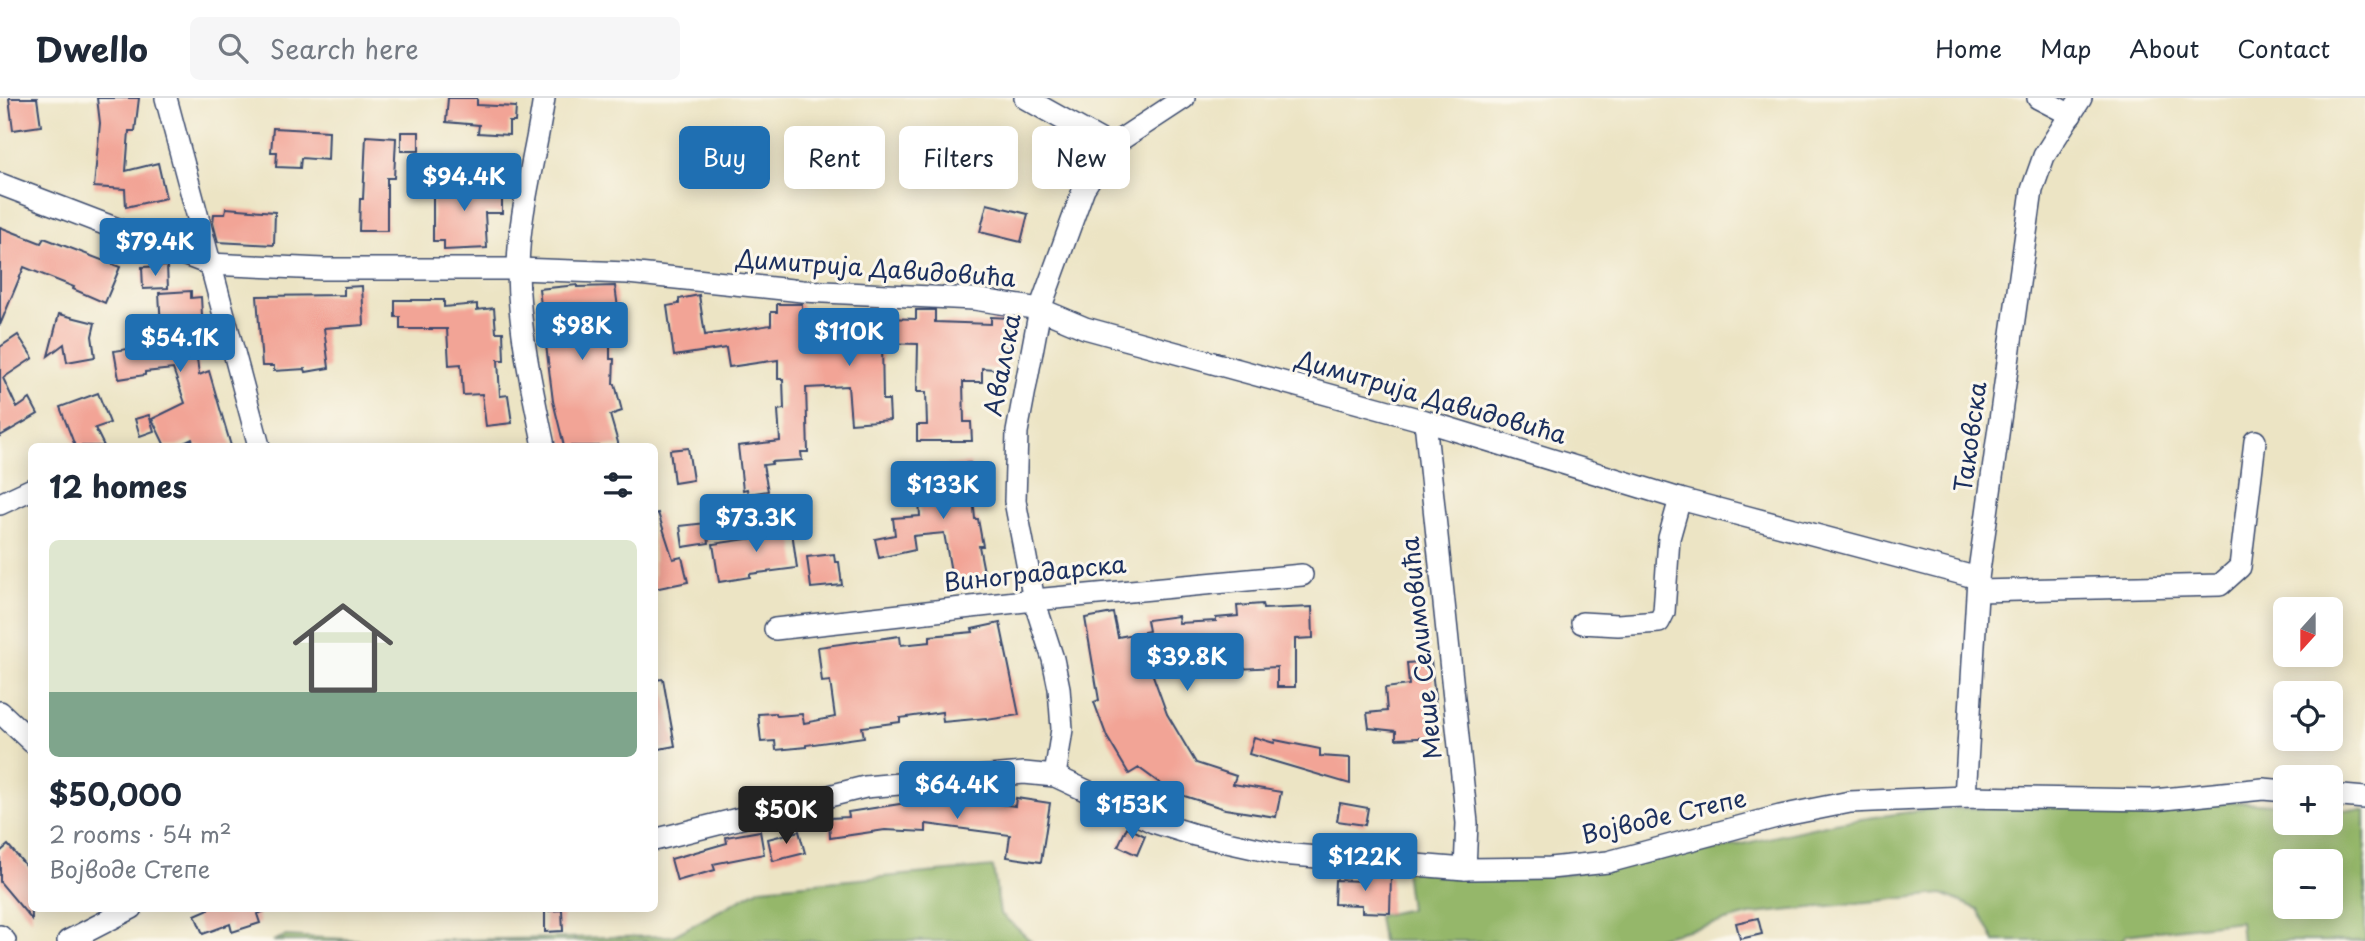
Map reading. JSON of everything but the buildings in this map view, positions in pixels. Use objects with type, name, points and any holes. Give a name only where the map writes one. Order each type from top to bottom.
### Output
[{"type":"street","points":[[166,98],[258,443]]},
{"type":"street","points":[[543,443],[522,326],[518,269],[527,188],[544,98]]},
{"type":"street","points":[[1025,98],[1075,126]]},
{"type":"street","name":"Авалска","points":[[1130,134],[1184,98]]},
{"type":"street","points":[[2038,98],[2076,106]]},
{"type":"street","name":"Таковска","points":[[1965,797],[1978,584],[2032,190],[2044,156],[2076,106]]},
{"type":"street","name":"Димитрија Давидовића","points":[[0,184],[209,264],[323,270],[518,269],[628,273],[802,291],[974,299],[1040,309],[1085,328],[1425,421],[1680,499],[1978,584],[2220,585],[2240,567],[2255,441]]},
{"type":"street","name":"Авалска","points":[[1055,776],[1062,729],[1059,688],[1053,659],[1034,600],[1015,501],[1017,432],[1040,309],[1084,189]]},
{"type":"street","name":"Меше Селимовића","points":[[1425,421],[1467,823],[1465,869]]},
{"type":"street","points":[[0,503],[28,491]]},
{"type":"street","points":[[1581,622],[1618,625],[1659,622],[1664,612],[1669,538],[1680,499]]},
{"type":"street","name":"Виноградарска","points":[[775,629],[1034,600],[1302,575]]},
{"type":"street","points":[[0,712],[28,738]]},
{"type":"street","name":"Војводе Степе","points":[[658,839],[865,787],[1024,774],[1055,776],[1153,822],[1281,854],[1465,869],[1550,868],[1608,862],[1780,816],[1850,802],[1965,797],[2154,800],[2273,790]]},
{"type":"street","points":[[2343,796],[2365,798]]},
{"type":"street","points":[[68,941],[124,912]]},
{"type":"street","points":[[0,936],[5,941]]},
{"type":"green space","points":[[2242,802],[2273,804],[2273,835],[2343,835],[2343,810],[2365,811],[2365,941],[2242,941],[2240,921],[2126,935],[2122,941],[1995,941],[1978,909],[1942,894],[1754,914],[1643,941],[1382,941],[1378,916],[1410,909],[1405,870],[1559,875],[1721,849],[1834,823],[1930,809]]},
{"type":"green space","points":[[993,867],[1000,913],[1031,941],[396,941],[673,936],[761,888]]},
{"type":"green space","points":[[285,936],[383,941],[273,941]]}]
